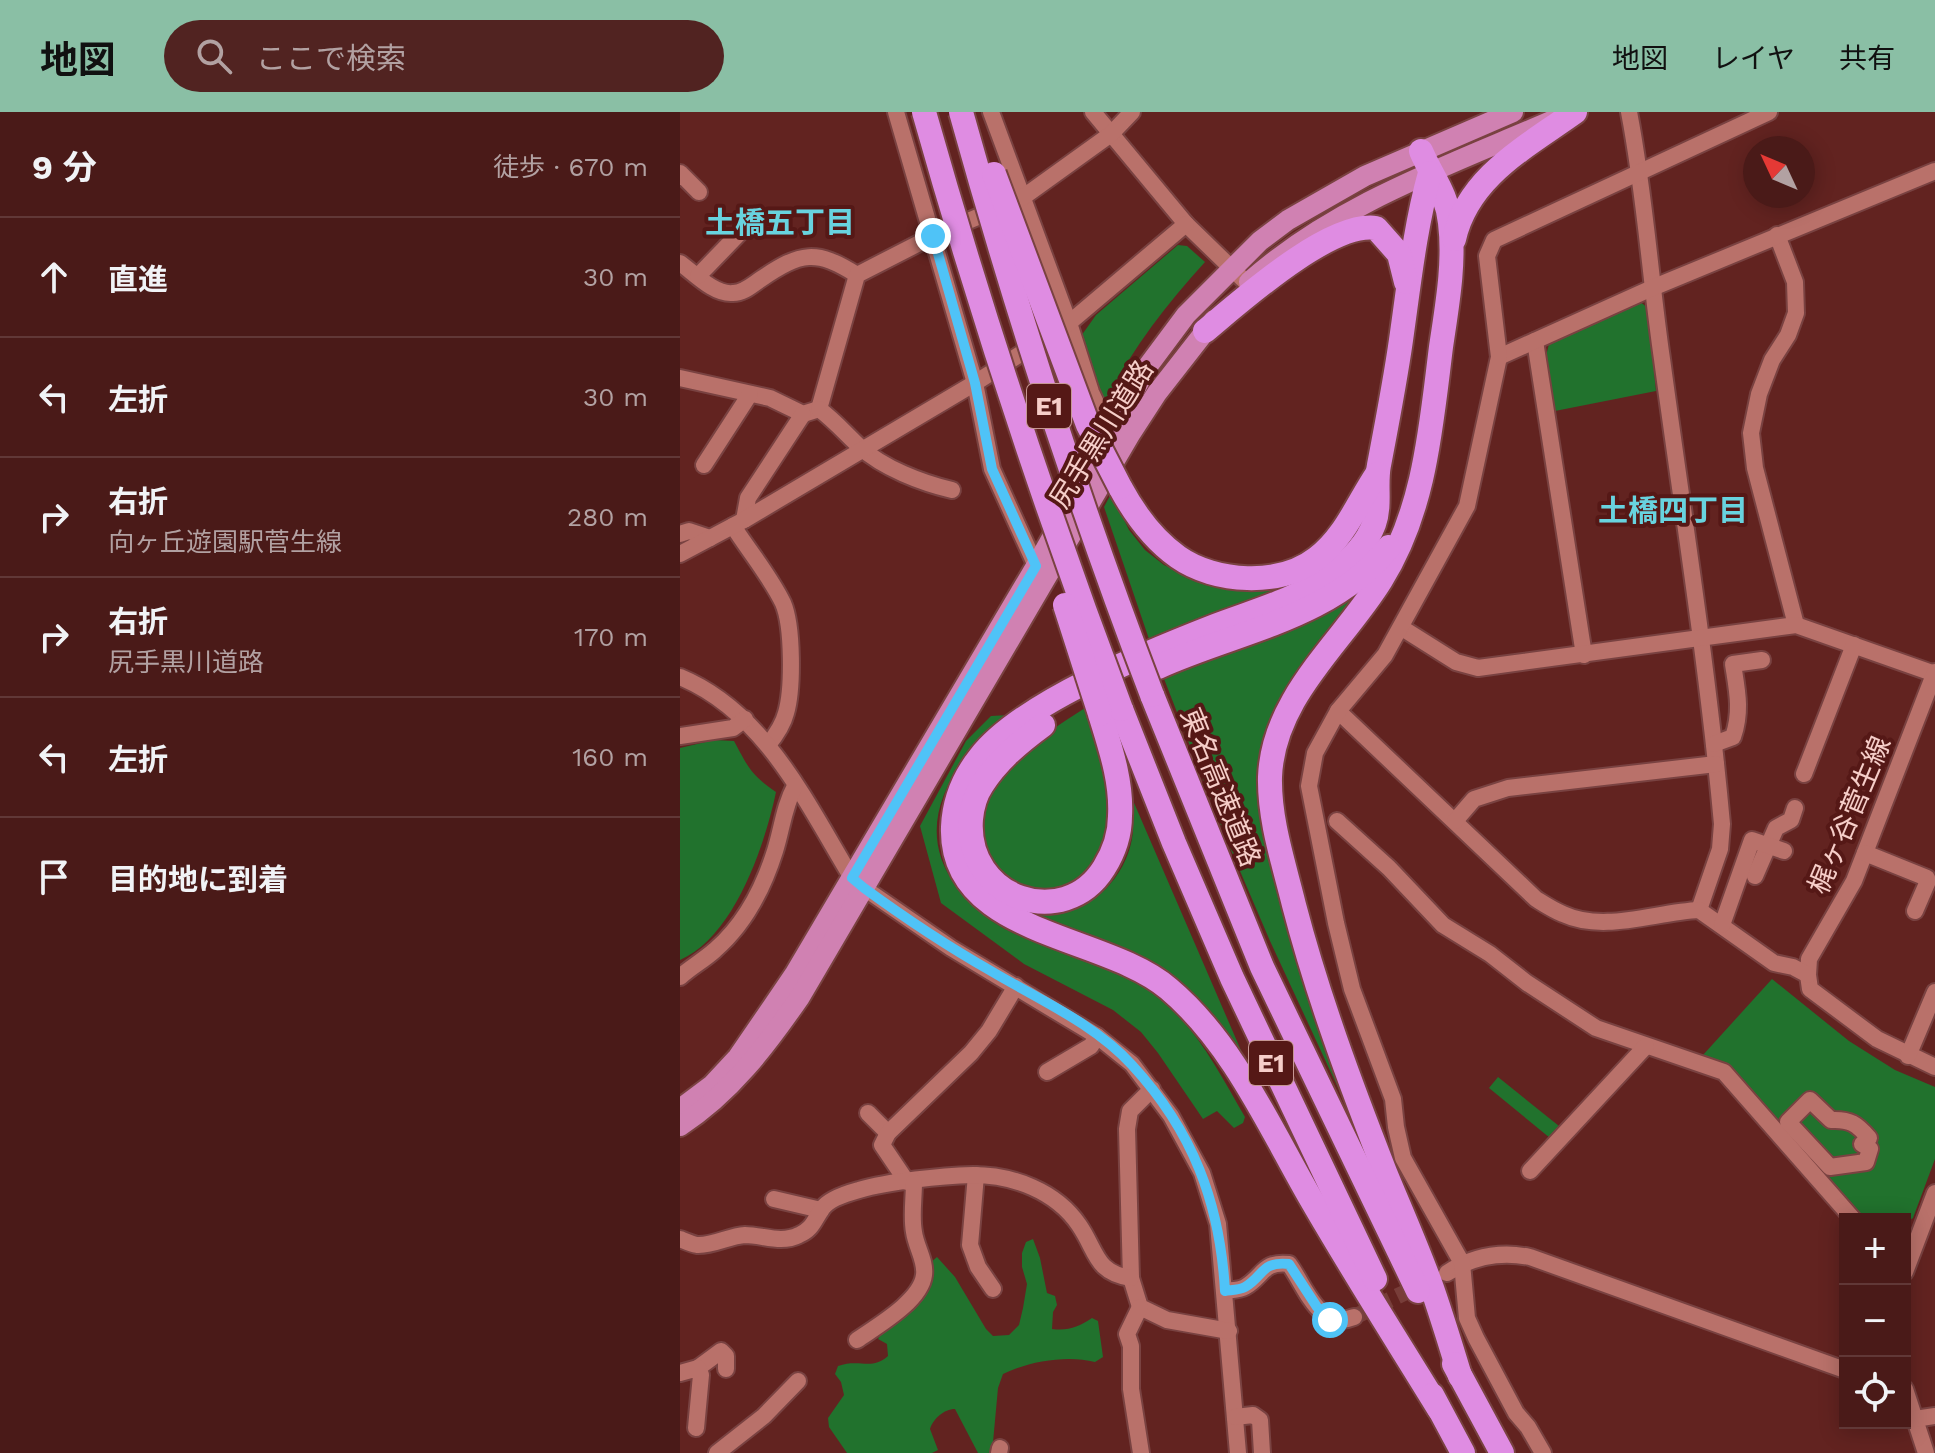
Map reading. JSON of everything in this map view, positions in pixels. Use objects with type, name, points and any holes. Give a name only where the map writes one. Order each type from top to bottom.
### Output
[{"type":"highway","name":"E1","points":[[924,112],[995,352],[1077,592],[1111,712],[1174,843],[1232,978],[1463,1453]]},
{"type":"highway","name":"東名高速道路","points":[[961,112],[1068,465],[1152,695],[1262,967],[1460,1376],[1499,1448]]},
{"type":"highway","points":[[970,112],[1088,425],[1133,510],[1178,557],[1223,576],[1255,578],[1297,570],[1317,559],[1335,541],[1377,474]]},
{"type":"highway","points":[[1450,254],[1459,217],[1477,188],[1497,168],[1573,112]]},
{"type":"highway","points":[[1426,162],[1445,197],[1450,225],[1450,254],[1436,390],[1421,487],[1383,576],[1288,707],[1274,747],[1270,774],[1283,861],[1320,994],[1342,1060],[1431,1286],[1460,1376]]},
{"type":"highway","points":[[1426,162],[1395,381],[1377,474],[1379,502],[1367,539],[1355,555],[1334,573],[1306,591],[1170,644],[1073,689],[1034,712],[980,756],[955,802],[953,840],[954,852],[964,874],[998,910],[1035,930],[1081,944],[1143,970],[1169,988],[1197,1017],[1230,1059],[1439,1409]]},
{"type":"highway","points":[[1205,331],[1250,287],[1346,231],[1365,226],[1376,228],[1399,254],[1408,292]]},
{"type":"highway","points":[[1111,712],[1120,792],[1119,827],[1112,855],[1100,874],[1085,889],[1067,898],[1037,901],[1002,890],[984,874],[973,855],[970,834],[972,812],[980,787],[1001,760],[1023,740],[1077,705],[1177,659],[1295,616],[1329,598],[1367,570],[1385,552],[1411,516]]},
{"type":"main road","name":"尻手黒川道路","points":[[1250,287],[1274,259],[1303,239],[1513,112]]},
{"type":"main road","name":"尻手黒川道路","points":[[680,1126],[722,1094],[763,1051],[800,997],[858,883],[1110,433],[1148,366],[1186,315],[1260,241],[1288,220],[1365,176],[1426,162],[1573,112]]},
{"type":"main road","name":"尻手黒川道路","points":[[680,1109],[712,1085],[738,1057],[858,883],[1131,433],[1157,393],[1205,331]]},
{"type":"street","points":[[896,112],[975,383],[992,469],[1036,566]]},
{"type":"street","points":[[991,112],[1069,323],[1091,392],[1110,433]]},
{"type":"street","points":[[1093,112],[1186,224],[1250,287]]},
{"type":"street","points":[[738,523],[748,498],[811,412],[857,275],[933,236],[1022,198],[1111,134],[1132,112]]},
{"type":"street","points":[[1629,112],[1641,170],[1652,288],[1714,744],[1722,824],[1720,849],[1699,910]]},
{"type":"street","points":[[1543,1453],[1516,1413],[1471,1328],[1467,1318],[1462,1263],[1403,1158],[1393,1099],[1352,989],[1317,838],[1309,786],[1315,753],[1338,711],[1385,655],[1402,628],[1467,506],[1499,357],[1487,256],[1494,240],[1769,112]]},
{"type":"street","points":[[1499,357],[1652,288],[1935,171]]},
{"type":"street","points":[[680,173],[699,192]]},
{"type":"street","points":[[698,276],[754,218]]},
{"type":"street","points":[[680,554],[975,383],[1069,323],[1186,224]]},
{"type":"street","points":[[1777,235],[1795,282],[1796,313],[1788,335],[1767,371],[1751,433],[1755,468],[1796,625]]},
{"type":"street","points":[[680,263],[716,289],[731,294],[744,291],[774,270],[798,259],[817,256],[831,259],[857,275]]},
{"type":"street","points":[[1535,341],[1584,655]]},
{"type":"street","points":[[680,378],[770,398],[811,412],[839,424],[862,449],[926,484],[952,490]]},
{"type":"street","points":[[711,462],[750,394]]},
{"type":"street","points":[[738,523],[776,591],[787,618],[790,663],[787,712],[768,745]]},
{"type":"street","points":[[680,534],[689,531],[710,538]]},
{"type":"street","points":[[1402,628],[1456,662],[1478,668],[1796,625],[1935,674]]},
{"type":"street","points":[[1804,774],[1854,645]]},
{"type":"street","points":[[1714,744],[1733,737],[1740,703],[1759,660]]},
{"type":"street","name":"梶ヶ谷菅生線","points":[[1808,975],[1809,959],[1854,881],[1935,674]]},
{"type":"street","points":[[680,677],[714,694],[745,719],[768,745],[858,883],[951,948],[1097,1036],[1132,1064],[1152,1089],[1171,1116],[1205,1181],[1218,1224],[1238,1453]]},
{"type":"street","points":[[1338,711],[1536,899],[1564,915],[1590,921],[1699,910],[1774,963],[1793,967],[1808,975],[1810,989],[1877,1039],[1935,1067]]},
{"type":"street","points":[[680,736],[733,728],[745,719]]},
{"type":"street","points":[[1455,821],[1474,799],[1508,788],[1716,764]]},
{"type":"street","points":[[680,977],[715,950],[743,922],[760,890],[775,850],[789,796],[795,786]]},
{"type":"street","points":[[1722,925],[1736,908],[1753,876],[1777,849],[1776,828],[1791,820],[1795,808]]},
{"type":"street","points":[[1337,821],[1389,868],[1443,925],[1596,1028],[1724,1072],[1848,1213]]},
{"type":"street","points":[[1865,853],[1927,878],[1915,911]]},
{"type":"street","points":[[857,1340],[901,1309],[915,1294],[924,1277],[923,1260],[913,1231],[910,1182],[882,1145],[888,1133],[971,1053],[989,1031],[1016,986]]},
{"type":"street","points":[[1908,1056],[1935,992]]},
{"type":"street","points":[[1047,1072],[1091,1046],[1097,1036]]},
{"type":"street","points":[[1530,1171],[1646,1046]]},
{"type":"street","points":[[1141,1453],[1131,1389],[1131,1346],[1127,1334],[1140,1307],[1131,1278],[1127,1129],[1130,1111],[1152,1089]]},
{"type":"street","points":[[1810,1100],[1831,1120],[1843,1119],[1856,1123],[1869,1138],[1862,1144],[1870,1149],[1866,1162],[1830,1167],[1788,1122],[1810,1100]]},
{"type":"street","points":[[868,1113],[888,1133]]},
{"type":"street","points":[[680,1239],[698,1245],[745,1235],[777,1240],[798,1236],[815,1225],[827,1203],[859,1190],[976,1175],[1030,1185],[1052,1199],[1078,1223],[1101,1266],[1115,1276],[1131,1278]]},
{"type":"street","points":[[976,1175],[970,1245],[978,1267],[993,1289]]},
{"type":"street","points":[[1911,1256],[1935,1193]]},
{"type":"street","points":[[774,1199],[821,1210]]},
{"type":"street","points":[[1447,1273],[1462,1263],[1509,1253],[1530,1257],[1839,1368]]},
{"type":"street","points":[[1225,1291],[1244,1288],[1266,1267],[1277,1263],[1289,1264],[1317,1307],[1330,1320],[1342,1322],[1354,1317]]},
{"type":"street","points":[[1140,1307],[1167,1320],[1229,1331]]},
{"type":"street","points":[[680,1373],[698,1368],[721,1351],[726,1356],[726,1369]]},
{"type":"street","points":[[696,1428],[701,1375],[698,1368]]},
{"type":"street","points":[[717,1453],[799,1383]]},
{"type":"street","points":[[1911,1408],[1926,1453]]},
{"type":"street","points":[[1235,1417],[1253,1415],[1260,1420],[1262,1453]]},
{"type":"street","points":[[1915,1419],[1935,1416]]},
{"type":"green space","points":[[1178,245],[1187,246],[1205,262],[1152,326],[1108,397],[1100,397],[1079,339],[1096,315]]},
{"type":"green space","points":[[1639,301],[1648,308],[1656,391],[1555,411],[1546,356],[1549,344]]},
{"type":"green space","points":[[1113,490],[1129,530],[1145,550],[1164,565],[1185,574],[1250,590],[1288,586],[1150,642],[1104,507]]},
{"type":"green space","points":[[1378,569],[1265,748],[1346,1105],[1225,836],[1161,671]]},
{"type":"green space","points":[[1085,708],[1104,767],[1110,799],[1110,827],[1100,855],[1083,875],[1062,887],[1040,890],[1018,886],[999,874],[986,854],[981,826],[985,799],[999,778],[1021,755]]},
{"type":"green space","points":[[1009,715],[972,750],[945,792],[938,815],[937,838],[943,862],[956,886],[974,906],[1003,928],[1127,975],[1159,997],[1175,1011],[1201,1044],[1245,1117],[1243,1123],[1234,1128],[1217,1111],[1203,1119],[1141,1032],[1113,1010],[1024,964],[941,903],[920,826],[966,741],[991,716]]},
{"type":"green space","points":[[714,740],[734,741],[751,770],[776,792],[755,862],[731,911],[716,932],[680,960],[680,748]]},
{"type":"green space","points":[[1125,782],[1262,1099],[1184,996],[1036,924],[1003,898],[1063,910],[1083,905],[1106,889],[1123,865],[1132,838],[1132,814]]},
{"type":"green space","points":[[1772,979],[1849,1041],[1895,1070],[1935,1087],[1935,1159],[1913,1218],[1911,1213],[1857,1213],[1798,1141],[1727,1064],[1703,1055]]},
{"type":"green space","points":[[1498,1077],[1559,1126],[1550,1138],[1489,1088]]},
{"type":"green space","points":[[1033,1239],[1047,1293],[1055,1296],[1057,1305],[1053,1312],[1052,1329],[1073,1328],[1092,1318],[1098,1321],[1103,1357],[1095,1362],[1049,1360],[1003,1374],[998,1388],[992,1453],[978,1453],[955,1409],[951,1409],[931,1425],[938,1450],[932,1453],[847,1453],[829,1427],[828,1418],[844,1395],[835,1374],[838,1366],[876,1363],[888,1356],[887,1344],[878,1339],[929,1264],[937,1257],[955,1277],[986,1329],[993,1336],[1009,1335],[1019,1325],[1027,1284],[1022,1253],[1026,1242]]},
{"type":"tunnel","points":[[1354,1317],[1425,1283]]},
{"type":"district","name":"土橋五丁目","points":[[780,223]]},
{"type":"district","name":"土橋四丁目","points":[[1673,511]]},
{"type":"route","points":[[933,236],[975,383],[992,469],[1036,566],[852,878],[951,948],[1063,1013],[1132,1064],[1171,1116],[1202,1173],[1218,1224],[1225,1291],[1244,1288],[1266,1267],[1277,1263],[1289,1264],[1317,1307],[1330,1320]]}]
